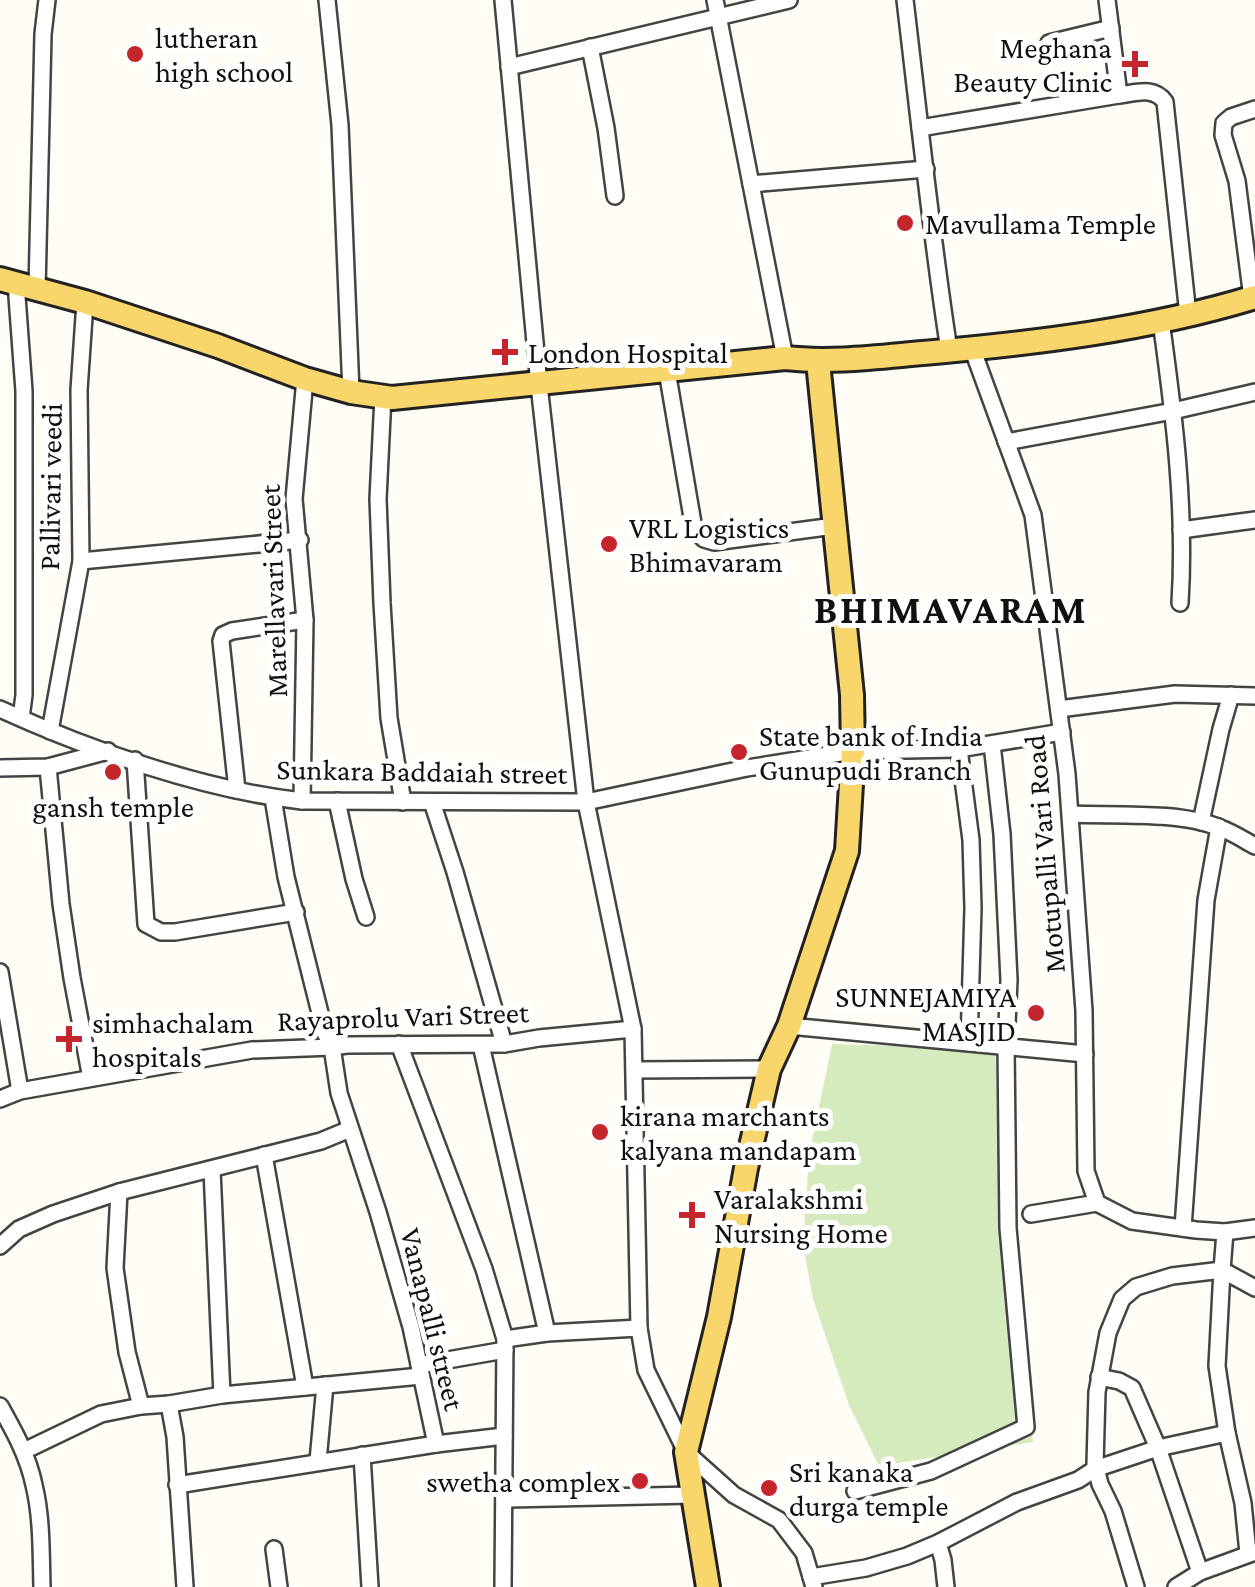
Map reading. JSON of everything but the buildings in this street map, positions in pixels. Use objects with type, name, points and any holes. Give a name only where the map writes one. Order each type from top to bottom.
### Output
[{"type":"main road","points":[[18,284],[86,302],[305,379],[392,398],[785,358],[818,362],[960,349],[1122,330],[1253,297]]},
{"type":"main road","points":[[708,1587],[686,1452],[719,1317],[769,1069],[789,1026],[846,851],[853,750],[852,695],[818,362]]},
{"type":"street","points":[[21,718],[25,502],[18,284],[47,0]]},
{"type":"street","points":[[326,0],[340,125],[351,392]]},
{"type":"street","points":[[502,0],[539,385],[586,802],[633,1029],[640,1328],[646,1370],[686,1452],[734,1494],[779,1520],[804,1552],[812,1582],[907,1556],[1017,1502],[1078,1480],[1095,1468],[1158,1448],[1227,1433]]},
{"type":"street","points":[[509,68],[716,8],[789,0]]},
{"type":"street","name":"Motupalli Vari Road","points":[[905,0],[930,225],[960,349],[1006,442],[1032,516],[1071,814],[1085,1054],[1086,1171],[1097,1202]]},
{"type":"street","points":[[1107,0],[1119,94]]},
{"type":"street","points":[[716,8],[785,358]]},
{"type":"street","points":[[1049,42],[1110,28]]},
{"type":"street","points":[[590,47],[615,196]]},
{"type":"street","points":[[920,128],[1119,94],[1152,91],[1160,95],[1164,102],[1188,315]]},
{"type":"street","points":[[1253,297],[1237,181],[1223,135],[1224,124],[1230,118],[1255,109]]},
{"type":"street","points":[[751,184],[926,169]]},
{"type":"street","name":"Pallivari veedi","points":[[50,731],[80,561],[79,390],[86,302]]},
{"type":"street","points":[[1161,321],[1178,449],[1180,603]]},
{"type":"street","points":[[668,371],[694,529],[704,539],[714,542],[834,526]]},
{"type":"street","name":"Marellavari Street","points":[[302,801],[305,620],[294,499],[305,379]]},
{"type":"street","points":[[1006,442],[1255,392]]},
{"type":"street","points":[[383,396],[378,499],[382,603],[389,718],[403,802]]},
{"type":"street","points":[[1181,530],[1255,520]]},
{"type":"street","points":[[80,561],[300,540]]},
{"type":"street","points":[[236,790],[221,642],[232,631],[305,620]]},
{"type":"street","points":[[1059,710],[1175,694],[1255,696]]},
{"type":"street","points":[[1201,822],[1230,695]]},
{"type":"street","name":"Sunkara Baddaiah street","points":[[0,708],[50,731],[206,782],[273,798],[337,802],[586,802],[853,750],[959,750],[1062,732]]},
{"type":"street","points":[[855,1492],[931,1471],[1026,1427],[1008,1228],[1008,943],[992,744]]},
{"type":"street","points":[[959,750],[970,840],[973,908],[969,1043]]},
{"type":"street","points":[[0,768],[48,767],[108,751]]},
{"type":"street","points":[[135,760],[146,924],[161,932],[175,932],[296,912]]},
{"type":"street","points":[[48,767],[61,904],[91,1078]]},
{"type":"street","points":[[0,1246],[19,1229],[118,1192],[321,1141],[350,1129],[286,877],[273,798]]},
{"type":"street","points":[[337,802],[366,917]]},
{"type":"street","points":[[432,802],[504,1044]]},
{"type":"street","points":[[1071,814],[1201,822],[1255,846]]},
{"type":"street","points":[[1183,1228],[1206,900],[1219,827]]},
{"type":"street","points":[[0,972],[20,1090]]},
{"type":"street","points":[[789,1026],[1085,1054]]},
{"type":"street","name":"Rayaprolu Vari Street","points":[[0,1099],[20,1090],[252,1050],[504,1044],[633,1029]]},
{"type":"street","points":[[399,1044],[484,1269],[505,1345],[503,1587]]},
{"type":"street","points":[[482,1045],[546,1333]]},
{"type":"street","points":[[636,1070],[769,1069]]},
{"type":"street","name":"Vanapalli street","points":[[177,1485],[436,1444],[412,1327],[350,1129]]},
{"type":"street","points":[[264,1155],[305,1386]]},
{"type":"street","points":[[212,1170],[222,1395]]},
{"type":"street","points":[[118,1192],[116,1268],[127,1352],[141,1406]]},
{"type":"street","points":[[1031,1214],[1097,1202],[1132,1221],[1224,1232],[1255,1228]]},
{"type":"street","points":[[1176,1587],[1200,1572],[1252,1553],[1217,1366],[1224,1232]]},
{"type":"street","points":[[1136,1587],[1113,1511],[1095,1468],[1099,1377],[1108,1334],[1122,1298],[1136,1287],[1172,1276],[1222,1270],[1255,1288]]},
{"type":"street","points":[[24,1452],[101,1414],[420,1371],[546,1333],[640,1328]]},
{"type":"street","points":[[1099,1377],[1132,1388],[1158,1448],[1200,1572]]},
{"type":"street","points":[[318,1461],[324,1384]]},
{"type":"street","points":[[169,1404],[175,1438],[185,1587]]},
{"type":"street","points":[[0,1406],[24,1452],[34,1485],[42,1587]]},
{"type":"street","points":[[436,1444],[504,1436]]},
{"type":"street","points":[[362,1455],[370,1587]]},
{"type":"street","points":[[504,1498],[693,1495]]},
{"type":"street","points":[[938,1543],[946,1587]]},
{"type":"street","points":[[274,1550],[279,1587]]},
{"type":"green space","points":[[832,1044],[995,1049],[1033,1442],[879,1466],[849,1405],[813,1299],[803,1245],[809,1155]]},
{"type":"place","name":"lutheran high school","points":[[135,54]]},
{"type":"place","name":"Meghana Beauty Clinic","points":[[1135,64]]},
{"type":"place","name":"Mavullama Temple","points":[[905,223]]},
{"type":"place","name":"London Hospital","points":[[505,352]]},
{"type":"place","name":"VRL Logistics Bhimavaram","points":[[609,544]]},
{"type":"place","name":"State bank of India Gunupudi Branch","points":[[739,752]]},
{"type":"place","name":"gansh temple","points":[[113,772]]},
{"type":"place","name":"SUNNEJAMIYA MASJID","points":[[1036,1013]]},
{"type":"place","name":"simhachalam hospitals","points":[[69,1039]]},
{"type":"place","name":"kirana marchants kalyana mandapam","points":[[600,1132]]},
{"type":"place","name":"Varalakshmi Nursing Home","points":[[692,1215]]},
{"type":"place","name":"swetha complex","points":[[640,1481]]},
{"type":"place","name":"Sri kanaka durga temple","points":[[769,1488]]},
{"type":"district","name":"BHIMAVARAM","points":[[951,609]]}]
